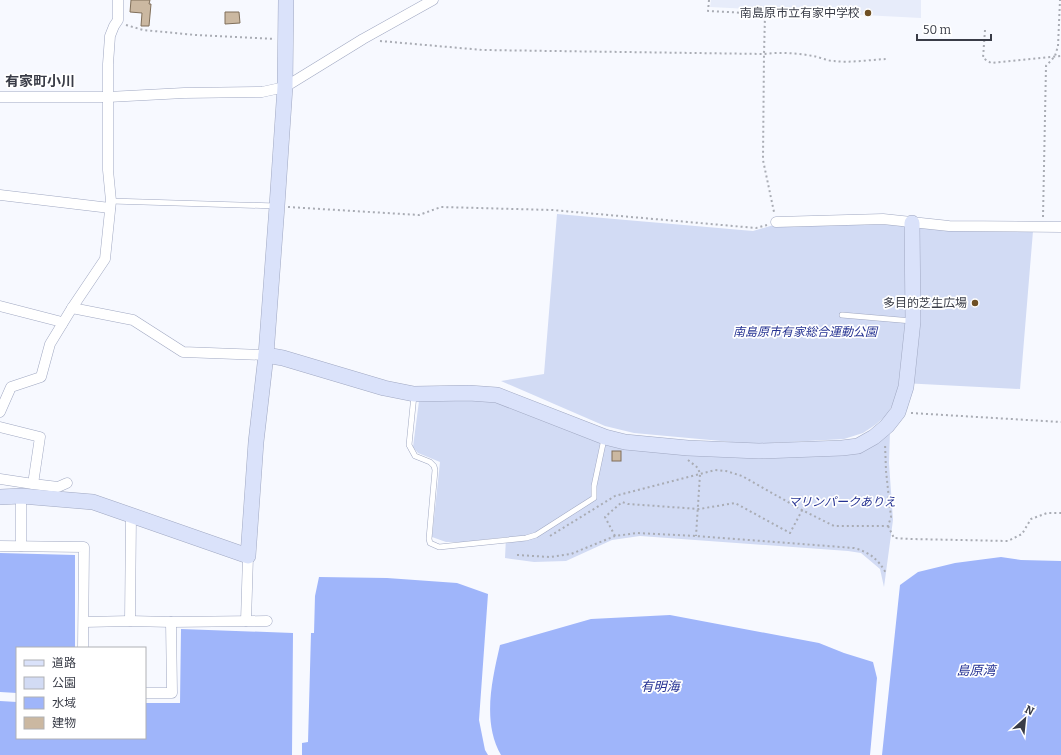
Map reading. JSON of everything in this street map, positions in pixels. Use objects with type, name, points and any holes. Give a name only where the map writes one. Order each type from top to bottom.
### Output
[{"type":"street","points":[[0,412],[11,387],[41,377],[50,344],[105,259],[111,204],[108,170],[108,64],[110,36],[118,20],[118,0]]},
{"type":"street","points":[[246,621],[248,556],[256,442],[266,355],[285,87],[286,0]]},
{"type":"street","points":[[0,97],[108,97],[184,93],[262,92],[285,87],[362,39],[433,0]]},
{"type":"street","points":[[0,195],[111,204]]},
{"type":"street","points":[[776,222],[883,219],[949,226],[1061,227]]},
{"type":"street","points":[[72,308],[133,320],[183,352],[266,355],[282,358],[384,388],[414,394],[469,393],[497,395],[605,437],[625,442],[688,448],[759,451],[842,448],[858,446],[874,437],[887,426],[898,412],[906,387],[913,321],[912,223]]},
{"type":"street","points":[[0,306],[58,321],[62,324]]},
{"type":"street","points":[[0,427],[40,438],[33,484]]},
{"type":"street","points":[[0,479],[58,486],[67,483]]},
{"type":"street","points":[[0,497],[21,496],[93,502],[248,556]]},
{"type":"street","points":[[21,496],[21,546]]},
{"type":"street","points":[[130,620],[131,515]]},
{"type":"street","points":[[0,546],[84,547],[83,647]]},
{"type":"street","points":[[84,622],[130,620],[171,622],[267,621]]},
{"type":"street","points":[[146,693],[172,694],[171,622]]},
{"type":"lane","points":[[111,204],[277,206]]},
{"type":"lane","points":[[842,315],[913,321]]},
{"type":"lane","points":[[414,394],[409,445],[415,456],[430,462],[434,466],[435,470],[429,539],[430,543],[439,547],[526,538],[536,535],[594,498],[594,486],[605,437]]},
{"type":"path","points":[[277,206],[420,215],[441,207],[552,210],[756,228],[776,222],[764,160],[765,14],[708,11],[709,0]]},
{"type":"path","points":[[1043,226],[1046,66],[1055,56],[1058,46],[1060,0]]},
{"type":"path","points":[[118,20],[127,25],[143,30],[196,35],[262,37],[286,40]]},
{"type":"path","points":[[985,30],[983,58],[991,63],[1061,56]]},
{"type":"path","points":[[362,39],[483,50],[764,54],[778,52],[814,56],[833,61],[850,62],[886,59]]},
{"type":"path","points":[[898,412],[1061,422]]},
{"type":"path","points":[[887,426],[885,465],[891,517],[888,526],[894,538],[1000,542],[1008,541],[1022,534],[1031,519],[1047,513],[1061,513]]},
{"type":"path","points":[[688,448],[688,460],[698,468],[700,474],[699,509],[696,536]]},
{"type":"path","points":[[546,538],[615,496],[715,470],[726,471],[742,476],[802,510],[834,526],[888,526]]},
{"type":"path","points":[[615,536],[605,517],[622,502],[628,504],[699,509],[735,503],[790,533],[807,501]]},
{"type":"path","points":[[517,555],[550,557],[571,554],[615,536],[637,533],[854,548],[866,551],[881,563],[886,573]]},
{"type":"shaded area","name":"南島原市立有家中学校","points":[[711,0],[921,0],[921,18],[710,7]]},
{"type":"green space","name":"南島原市有家総合運動公園","points":[[557,214],[753,231],[777,224],[888,222],[1033,231],[1020,389],[902,383],[886,416],[863,433],[844,439],[754,444],[634,433],[605,426],[501,381],[544,374]]},
{"type":"green space","name":"マリンパークありえ","points":[[444,398],[501,401],[587,436],[842,453],[890,431],[889,463],[893,520],[884,587],[880,569],[861,553],[848,551],[640,536],[612,540],[566,561],[534,562],[505,558],[506,537],[464,542],[446,542],[432,537],[440,462],[418,453],[413,447],[419,401]]},
{"type":"water","points":[[0,553],[75,555],[75,647],[16,647],[16,693],[0,692]]},
{"type":"water","name":"島原湾","points":[[1001,557],[1021,560],[1061,561],[1061,755],[882,755],[900,585],[918,572],[955,563]]},
{"type":"water","points":[[319,577],[387,578],[457,583],[488,594],[479,720],[485,750],[488,755],[302,755],[302,743],[308,742],[311,633],[314,633],[315,596]]},
{"type":"water","name":"有明海","points":[[670,615],[819,643],[873,662],[877,678],[870,755],[501,755],[495,742],[490,715],[490,701],[494,672],[500,645],[591,619]]},
{"type":"water","points":[[181,629],[293,633],[292,755],[0,755],[0,701],[16,702],[16,739],[146,739],[146,703],[180,703]]},
{"type":"building","points":[[131,0],[150,0],[149,26],[141,26],[142,13],[130,12]]},
{"type":"building","points":[[225,12],[239,12],[240,23],[225,24]]},
{"type":"building","points":[[612,451],[621,451],[621,461],[612,461]]},
{"type":"place","name":"南島原市立有家中学校","points":[[868,13]]},
{"type":"place","name":"多目的芝生広場","points":[[975,303]]},
{"type":"district","name":"有家町小川","points":[[40,81]]}]
